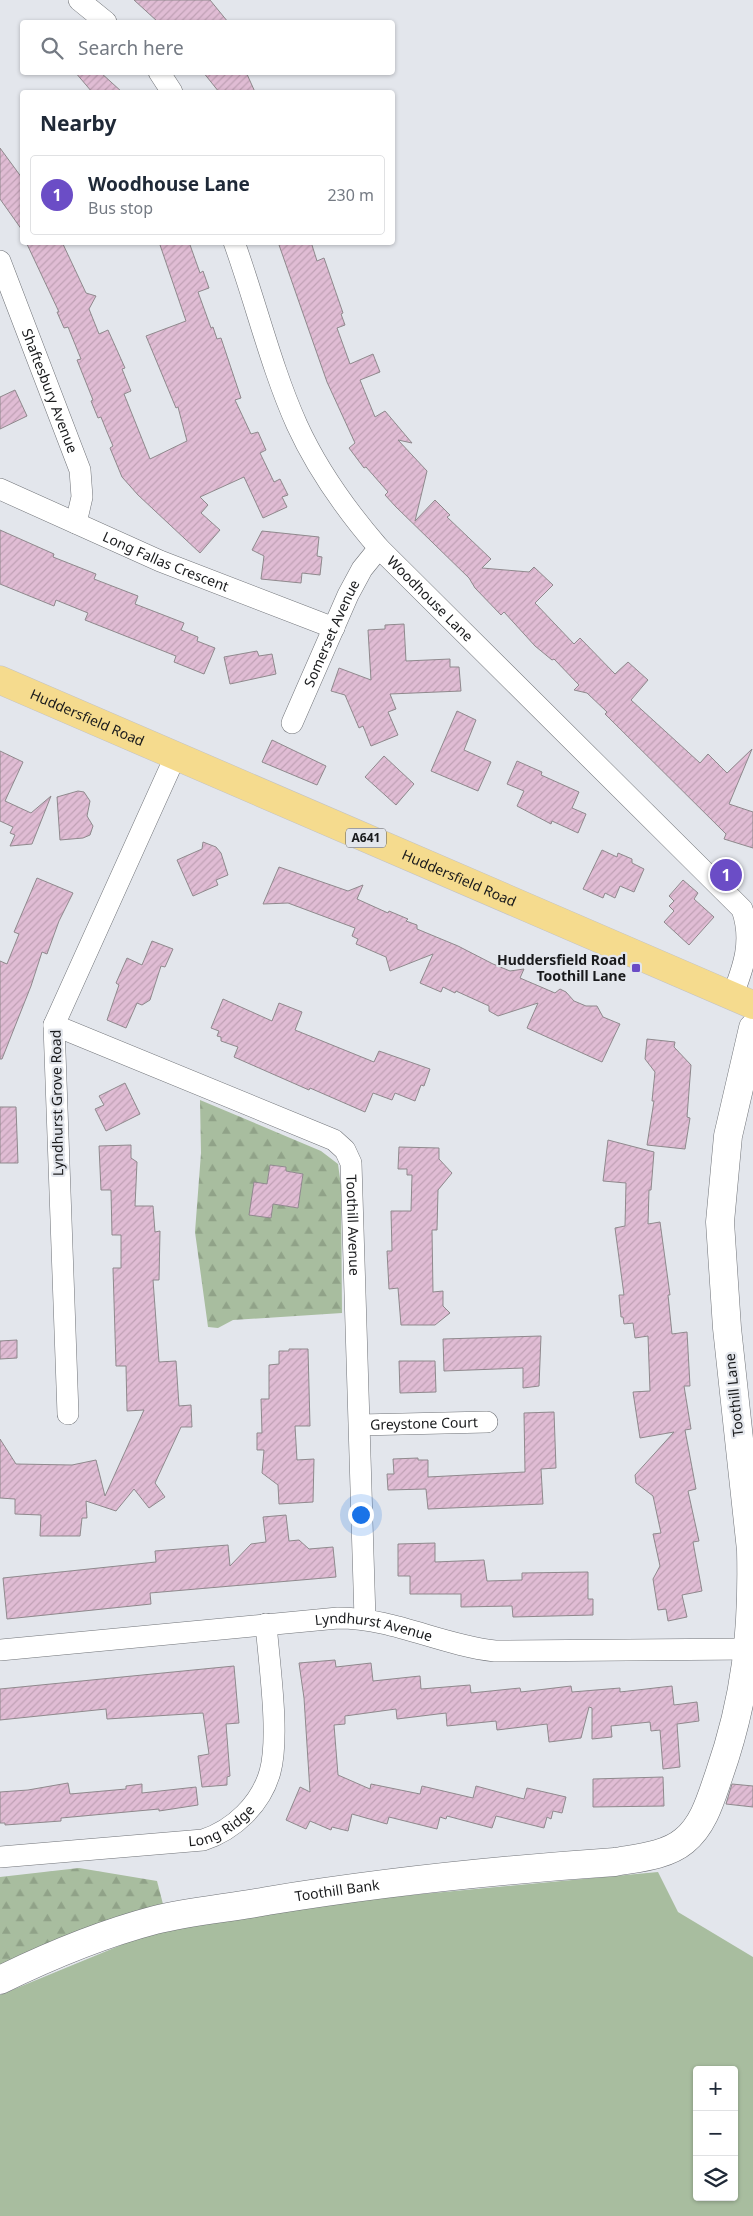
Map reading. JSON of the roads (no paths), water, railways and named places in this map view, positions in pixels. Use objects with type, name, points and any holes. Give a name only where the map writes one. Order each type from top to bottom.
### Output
[{"type":"main road","name":"Huddersfield Road","points":[[0,680],[743,1001]]},
{"type":"street","points":[[79,0],[104,20]]},
{"type":"street","points":[[161,75],[171,90]]},
{"type":"street","name":"Woodhouse Lane","points":[[235,245],[297,425],[317,464],[335,493],[379,548],[732,898],[750,919],[751,939],[743,1001]]},
{"type":"street","name":"Shaftesbury Avenue","points":[[0,261],[80,470],[82,497],[76,523]]},
{"type":"street","name":"Long Fallas Crescent","points":[[0,489],[160,561],[334,628]]},
{"type":"street","name":"Somerset Avenue","points":[[292,723],[353,585],[362,569],[379,548]]},
{"type":"street","name":"Lyndhurst Grove Road","points":[[68,1414],[54,1026],[175,757]]},
{"type":"street","name":"Toothill Avenue","points":[[54,1026],[334,1140],[345,1150],[352,1163],[365,1619]]},
{"type":"street","name":"Toothill Lane","points":[[684,1842],[698,1825],[707,1809],[724,1760],[741,1702],[748,1649],[752,1585],[751,1550],[726,1328],[720,1222],[728,1136],[753,1028]]},
{"type":"street","name":"Greystone Court","points":[[360,1425],[487,1422]]},
{"type":"street","name":"Lyndhurst Avenue","points":[[0,1650],[326,1618],[365,1619],[461,1645],[495,1650],[748,1649]]},
{"type":"street","name":"Long Ridge","points":[[0,1857],[203,1840],[223,1832],[240,1819],[265,1786],[273,1758],[274,1728],[266,1624]]},
{"type":"street","name":"Toothill Bank","points":[[0,1980],[83,1945],[155,1920],[337,1890],[439,1877],[615,1862],[655,1854],[684,1842]]},
{"type":"place","name":"Woodhouse Lane","points":[[726,875]]},
{"type":"place","name":"Huddersfield Road Toothill Lane","points":[[636,968]]}]
